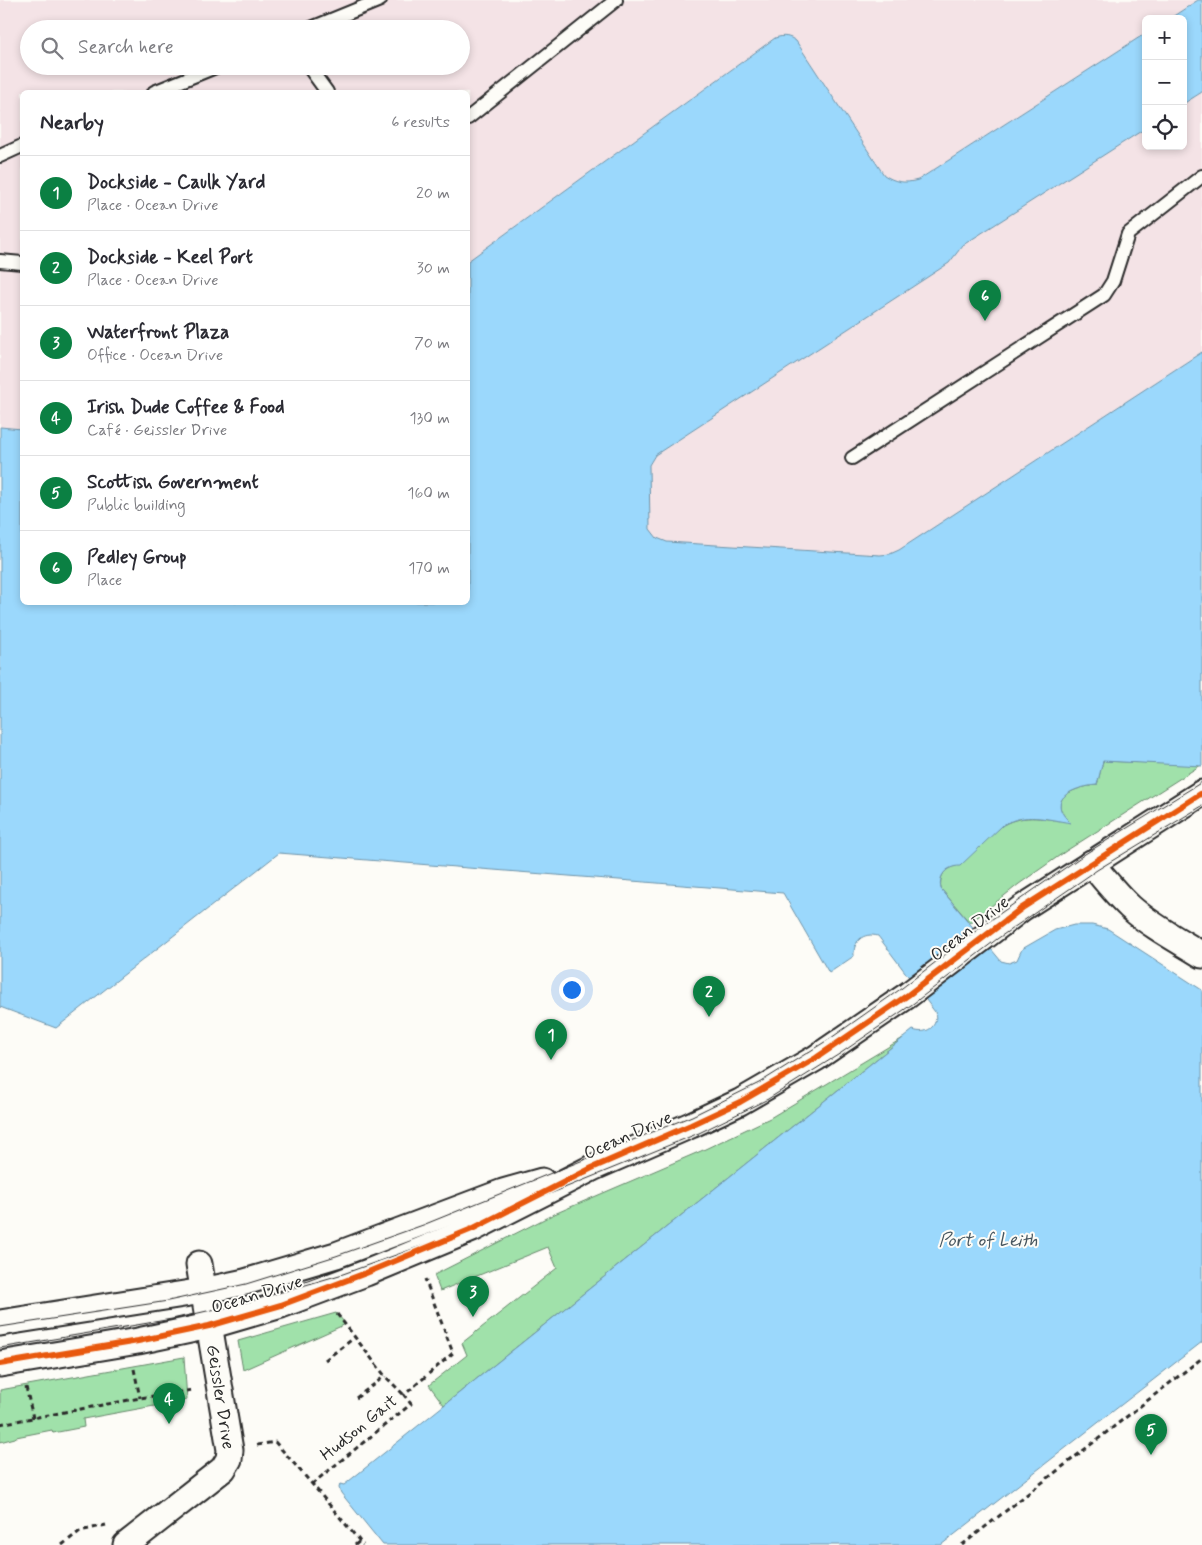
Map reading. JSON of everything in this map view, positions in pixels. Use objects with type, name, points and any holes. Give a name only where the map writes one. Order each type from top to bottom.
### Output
[{"type":"street","name":"Ocean Drive","points":[[0,1364],[138,1341],[209,1326],[281,1305],[375,1270],[472,1229],[592,1168],[740,1102],[816,1058],[908,996],[1022,908],[1202,793]]},
{"type":"street","points":[[1091,863],[1106,883],[1131,908],[1202,955]]},
{"type":"street","name":"Ocean Drive","points":[[0,1323],[203,1291],[245,1282],[336,1255],[503,1192],[592,1168]]},
{"type":"street","name":"Geissler Drive","points":[[126,1545],[223,1469],[229,1459],[230,1451],[199,1264]]},
{"type":"lane","points":[[332,20],[380,0]]},
{"type":"lane","points":[[470,116],[616,0]]},
{"type":"lane","points":[[159,90],[196,75]]},
{"type":"lane","points":[[315,75],[326,90]]},
{"type":"lane","points":[[0,156],[20,147]]},
{"type":"lane","points":[[852,458],[1104,295],[1113,281],[1128,234],[1202,176]]},
{"type":"lane","points":[[0,261],[20,263]]},
{"type":"path","points":[[332,1308],[385,1376],[404,1395]]},
{"type":"path","points":[[325,1360],[354,1338]]},
{"type":"path","points":[[962,1545],[1202,1358]]},
{"type":"path","points":[[132,1361],[140,1398]]},
{"type":"path","points":[[356,1398],[385,1376]]},
{"type":"path","points":[[25,1381],[34,1418]]},
{"type":"path","points":[[0,1424],[140,1398],[218,1386]]},
{"type":"path","points":[[230,1451],[275,1442],[363,1545]]},
{"type":"path","points":[[62,1545],[80,1531],[109,1525]]},
{"type":"path","points":[[355,1545],[360,1541]]},
{"type":"shaded area","points":[[0,0],[1198,0],[1175,15],[1142,15],[1142,36],[918,180],[909,182],[892,180],[884,175],[796,41],[782,36],[775,38],[470,260],[470,90],[20,90],[20,429],[0,427]]},
{"type":"shaded area","points":[[1202,92],[1202,352],[899,550],[890,554],[880,555],[667,542],[657,538],[651,532],[649,465],[655,455],[949,263],[963,245],[1142,131],[1142,150],[1187,150],[1187,101]]},
{"type":"green space","points":[[1103,761],[1201,765],[1066,851],[1019,884],[970,923],[941,889],[941,881],[945,871],[956,866],[1003,825],[1011,821],[1027,818],[1044,818],[1070,822],[1063,814],[1060,806],[1061,800],[1072,791],[1097,785]]},
{"type":"green space","points":[[903,1038],[444,1405],[429,1385],[467,1355],[462,1343],[557,1268],[548,1247],[440,1291],[434,1275],[552,1215],[701,1151],[770,1118]]},
{"type":"green space","points":[[336,1313],[346,1324],[243,1370],[238,1341]]},
{"type":"green space","points":[[184,1357],[187,1400],[83,1419],[84,1427],[53,1433],[52,1430],[0,1442],[0,1390]]},
{"type":"water","points":[[1198,0],[1202,0],[1202,92],[1187,101],[1187,15],[1175,15]]},
{"type":"water","name":"Port of Leith","points":[[781,36],[786,36],[796,41],[884,175],[896,181],[908,182],[918,180],[1142,36],[1142,131],[963,245],[949,263],[655,455],[649,465],[650,529],[657,538],[667,542],[880,555],[890,554],[899,550],[1202,352],[1202,766],[1103,761],[1097,785],[1079,788],[1065,796],[1061,801],[1060,807],[1063,815],[1071,823],[1044,818],[1011,821],[1003,825],[960,866],[947,870],[942,876],[940,884],[941,889],[1001,961],[1009,963],[1017,960],[1022,949],[1055,930],[1074,925],[1092,925],[1108,929],[1202,990],[1202,1342],[941,1545],[383,1545],[341,1493],[340,1484],[344,1485],[913,1030],[927,1030],[933,1026],[936,1017],[935,1012],[878,936],[868,935],[860,939],[855,946],[854,956],[829,973],[783,893],[279,853],[56,1028],[0,1007],[0,427],[20,429],[20,605],[470,605],[470,260],[775,38]]},
{"type":"tram line","points":[[0,1327],[168,1301],[246,1284],[336,1256],[423,1225],[692,1116],[759,1083],[831,1038],[902,988],[985,924],[1085,854],[1202,782]]},
{"type":"tram line","points":[[0,1348],[172,1319],[251,1301],[343,1274],[432,1242],[699,1133],[768,1099],[841,1053],[914,1003],[997,939],[1097,870],[1202,806]]},
{"type":"cycle path","points":[[0,1364],[138,1341],[209,1326],[281,1305],[366,1273],[472,1229],[592,1168],[740,1102],[816,1058],[908,995],[1022,908],[1202,793]]},
{"type":"place","name":"Pedley Group","points":[[985,321]]},
{"type":"place","name":"Dockside - Keel Port","points":[[709,1017]]},
{"type":"place","name":"Dockside - Caulk Yard","points":[[551,1060]]},
{"type":"place","name":"Waterfront Plaza","points":[[473,1317]]},
{"type":"place","name":"Irish Dude Coffee & Food","points":[[169,1424]]},
{"type":"place","name":"Scottish Government","points":[[1151,1455]]}]
